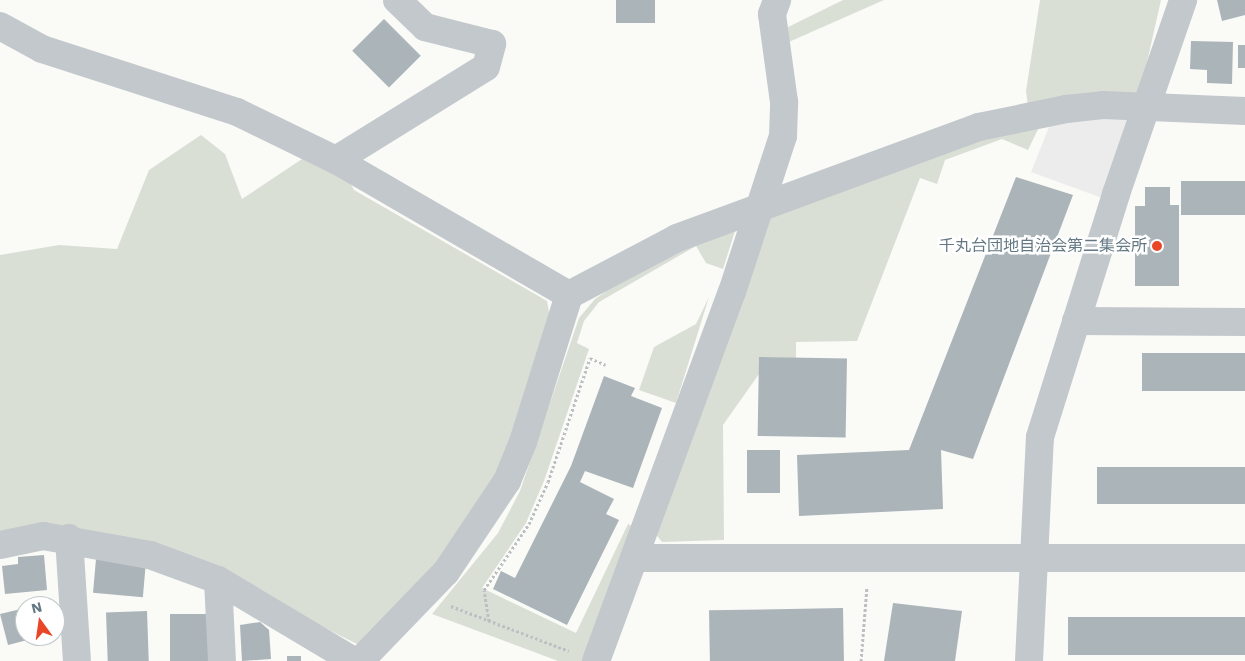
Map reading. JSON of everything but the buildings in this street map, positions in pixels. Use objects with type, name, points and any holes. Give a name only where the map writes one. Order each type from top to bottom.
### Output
[{"type":"street","points":[[336,160],[486,67],[492,44],[424,28],[397,0]]},
{"type":"street","points":[[587,658],[635,558],[761,210],[784,136],[784,102],[772,14],[777,0]]},
{"type":"street","points":[[1030,661],[1040,436],[1183,0]]},
{"type":"street","points":[[0,26],[42,49],[237,112],[336,160],[569,295]]},
{"type":"street","points":[[360,661],[446,572],[507,481],[524,442],[569,295],[677,238],[761,210],[979,127],[1066,109],[1148,107],[1245,111]]},
{"type":"street","points":[[1076,322],[1245,322]]},
{"type":"street","points":[[0,545],[43,536],[69,538],[150,555],[218,580],[354,661]]},
{"type":"street","points":[[69,538],[73,660]]},
{"type":"street","points":[[635,558],[866,560],[1034,557],[1245,558]]},
{"type":"street","points":[[218,580],[222,661]]},
{"type":"path","points":[[489,621],[484,590],[529,524],[548,482],[590,358],[606,365]]},
{"type":"path","points":[[861,661],[866,560]]},
{"type":"path","points":[[461,611],[587,658]]},
{"type":"shaded area","points":[[843,0],[884,0],[782,45],[780,31]]},
{"type":"shaded area","points":[[1040,0],[1161,0],[1139,98],[1028,106],[1026,91]]},
{"type":"shaded area","points":[[1124,114],[1128,122],[1105,199],[1031,172],[1049,127],[1042,121]]},
{"type":"shaded area","points":[[1042,121],[1028,150],[1002,139],[945,160],[937,184],[920,178],[857,341],[796,342],[796,358],[759,357],[759,374],[723,425],[724,540],[662,542],[655,533],[769,216],[934,152]]},
{"type":"shaded area","points":[[201,135],[225,154],[242,199],[302,159],[347,176],[354,190],[547,301],[550,318],[515,430],[491,488],[464,536],[361,646],[239,585],[0,533],[0,255],[59,245],[117,249],[149,170]]},
{"type":"shaded area","points":[[736,228],[723,269],[706,263],[696,246],[599,302],[584,321],[577,343],[589,349],[544,481],[526,523],[482,588],[576,633],[628,524],[637,529],[582,661],[558,661],[432,614],[498,533],[520,491],[579,318],[595,299],[625,278],[682,246]]},
{"type":"shaded area","points":[[709,297],[676,403],[639,390],[654,347],[696,324]]},
{"type":"place","name":"千丸台団地自治会第二集会所","points":[[1157,246]]}]
